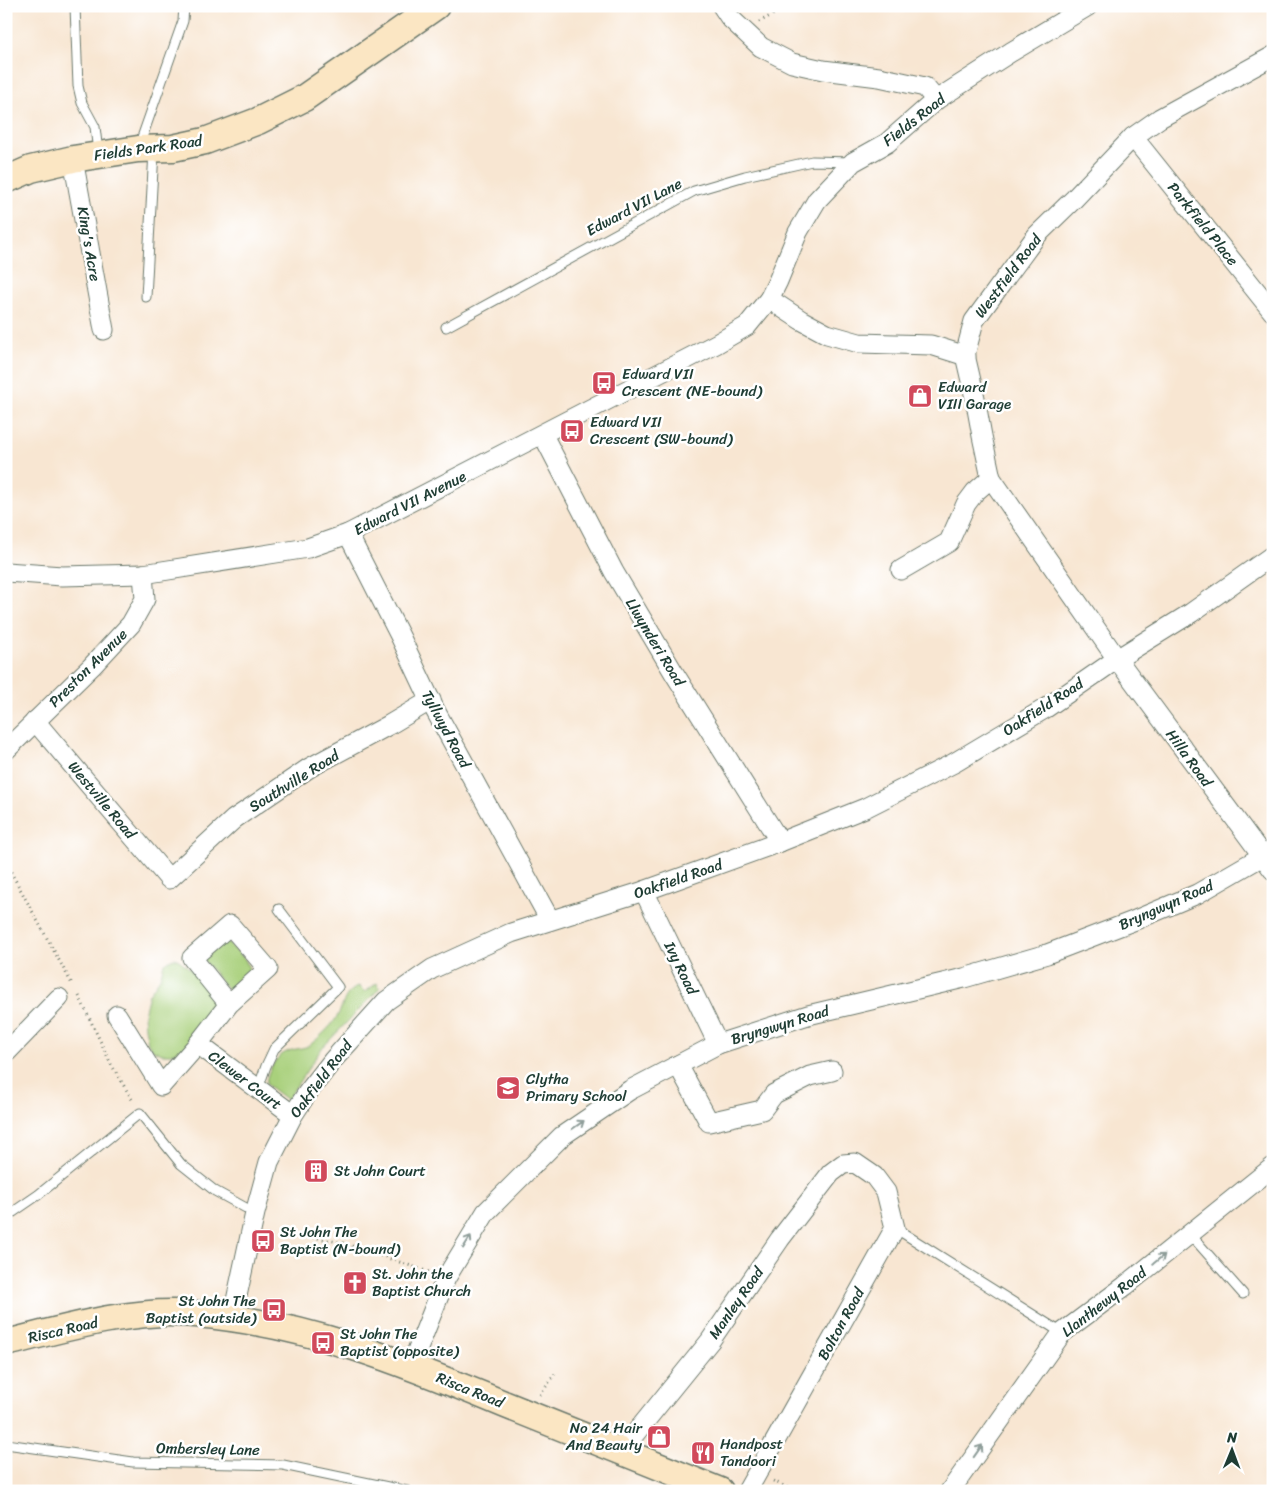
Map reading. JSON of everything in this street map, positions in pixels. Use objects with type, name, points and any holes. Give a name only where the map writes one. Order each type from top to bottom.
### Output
[{"type":"main road","name":"Fields Park Road","points":[[6,180],[31,169],[86,157],[146,148],[173,148],[204,142],[258,122],[304,98],[436,6]]},
{"type":"main road","name":"Risca Road","points":[[6,1343],[110,1319],[155,1314],[195,1314],[287,1327],[337,1341],[411,1366],[720,1491]]},
{"type":"street","points":[[722,6],[730,18],[762,48],[792,63],[823,70],[878,76],[925,87],[936,100]]},
{"type":"street","name":"Fields Road","points":[[769,299],[798,232],[817,200],[853,162],[887,143],[936,100],[1088,6]]},
{"type":"street","name":"Westfield Road","points":[[1117,659],[991,478],[965,355],[974,322],[1037,235],[1133,137],[1160,118],[1273,56]]},
{"type":"street","name":"Parkfield Place","points":[[1133,137],[1273,312]]},
{"type":"street","name":"King's Acre","points":[[86,157],[104,330]]},
{"type":"street","points":[[769,299],[827,334],[859,343],[931,346],[966,356]]},
{"type":"street","name":"Edward VII Avenue","points":[[6,572],[62,576],[143,574],[308,548],[348,534],[716,344],[746,326],[769,299]]},
{"type":"street","name":"Llwynderi Road","points":[[543,435],[614,572],[674,674],[780,842]]},
{"type":"street","points":[[901,570],[949,542],[966,504],[975,492],[991,478]]},
{"type":"street","name":"Tyllwyd Road","points":[[348,534],[431,700],[550,920]]},
{"type":"street","name":"Oakfield Road","points":[[232,1319],[255,1214],[269,1162],[293,1115],[333,1060],[386,1001],[432,969],[511,933],[644,891],[780,842],[865,808],[954,763],[1046,708],[1117,659],[1191,613],[1273,556]]},
{"type":"street","name":"Preston Avenue","points":[[6,750],[92,666],[131,624],[145,599],[143,574]]},
{"type":"street","name":"Hilla Road","points":[[1117,659],[1269,859]]},
{"type":"street","name":"Southville Road","points":[[169,879],[234,819],[309,768],[431,700]]},
{"type":"street","name":"Westville Road","points":[[35,721],[169,879]]},
{"type":"street","name":"Bryngwyn Road","points":[[411,1366],[446,1278],[486,1212],[562,1136],[630,1090],[718,1044],[808,1015],[964,978],[1047,954],[1134,922],[1269,859]]},
{"type":"street","name":"Ivy Road","points":[[644,891],[718,1044]]},
{"type":"street","points":[[6,1053],[59,998]]},
{"type":"street","name":"Clewer Court","points":[[117,1015],[161,1086],[198,1044],[229,1004]]},
{"type":"street","name":"Clewer Court","points":[[198,1044],[293,1115]]},
{"type":"street","points":[[678,1065],[709,1122],[762,1110],[774,1094],[810,1076],[832,1070]]},
{"type":"street","name":"Manley Road","points":[[620,1451],[710,1341],[780,1239],[831,1173],[843,1164],[855,1163],[874,1176],[886,1192],[894,1228]]},
{"type":"street","name":"Llanthewy Road","points":[[950,1491],[1062,1333],[1125,1286],[1273,1167]]},
{"type":"street","name":"Bolton Road","points":[[747,1491],[894,1228]]},
{"type":"lane","points":[[75,6],[78,86],[82,103],[95,127],[86,157]]},
{"type":"lane","points":[[146,297],[146,148],[183,21],[184,6]]},
{"type":"lane","name":"Edward VII Lane","points":[[446,327],[694,191],[745,176],[812,161],[853,162]]},
{"type":"lane","points":[[258,1090],[274,1050],[338,987],[279,910]]},
{"type":"lane","points":[[6,1218],[38,1195],[140,1112],[181,1164],[215,1191],[255,1214]]},
{"type":"lane","points":[[894,1228],[1062,1333]]},
{"type":"lane","points":[[1190,1234],[1243,1294]]},
{"type":"lane","name":"Ombersley Lane","points":[[6,1444],[133,1462],[283,1465],[405,1490]]},
{"type":"path","points":[[742,30],[789,6]]},
{"type":"path","points":[[308,1236],[343,1243],[446,1278]]},
{"type":"path","points":[[539,1395],[557,1371]]},
{"type":"green space","points":[[225,940],[245,959],[249,969],[247,977],[233,990],[229,991],[202,958]]},
{"type":"green space","points":[[175,958],[198,978],[215,1003],[185,1049],[171,1054],[162,1054],[153,1050],[148,1043],[144,1014],[149,994],[160,978],[164,964]]},
{"type":"green space","points":[[377,983],[380,988],[322,1048],[287,1100],[266,1084],[270,1069],[276,1060],[284,1053],[309,1046],[327,1030],[351,991],[359,986],[365,992]]},
{"type":"place","name":"Edward VII Crescent (NE-bound)","points":[[604,383]]},
{"type":"place","name":"Edward VIII Garage","points":[[920,396]]},
{"type":"place","name":"Edward VII Crescent (SW-bound)","points":[[572,431]]},
{"type":"place","name":"Clytha Primary School","points":[[508,1088]]},
{"type":"place","name":"St John Court","points":[[316,1171]]},
{"type":"place","name":"St John The Baptist (N-bound)","points":[[263,1241]]},
{"type":"place","name":"St. John the Baptist Church","points":[[355,1283]]},
{"type":"place","name":"St John The Baptist (outside)","points":[[274,1310]]},
{"type":"place","name":"St John The Baptist (opposite)","points":[[323,1343]]},
{"type":"place","name":"No 24 Hair And Beauty","points":[[659,1437]]},
{"type":"place","name":"Handpost Tandoori","points":[[703,1453]]}]
